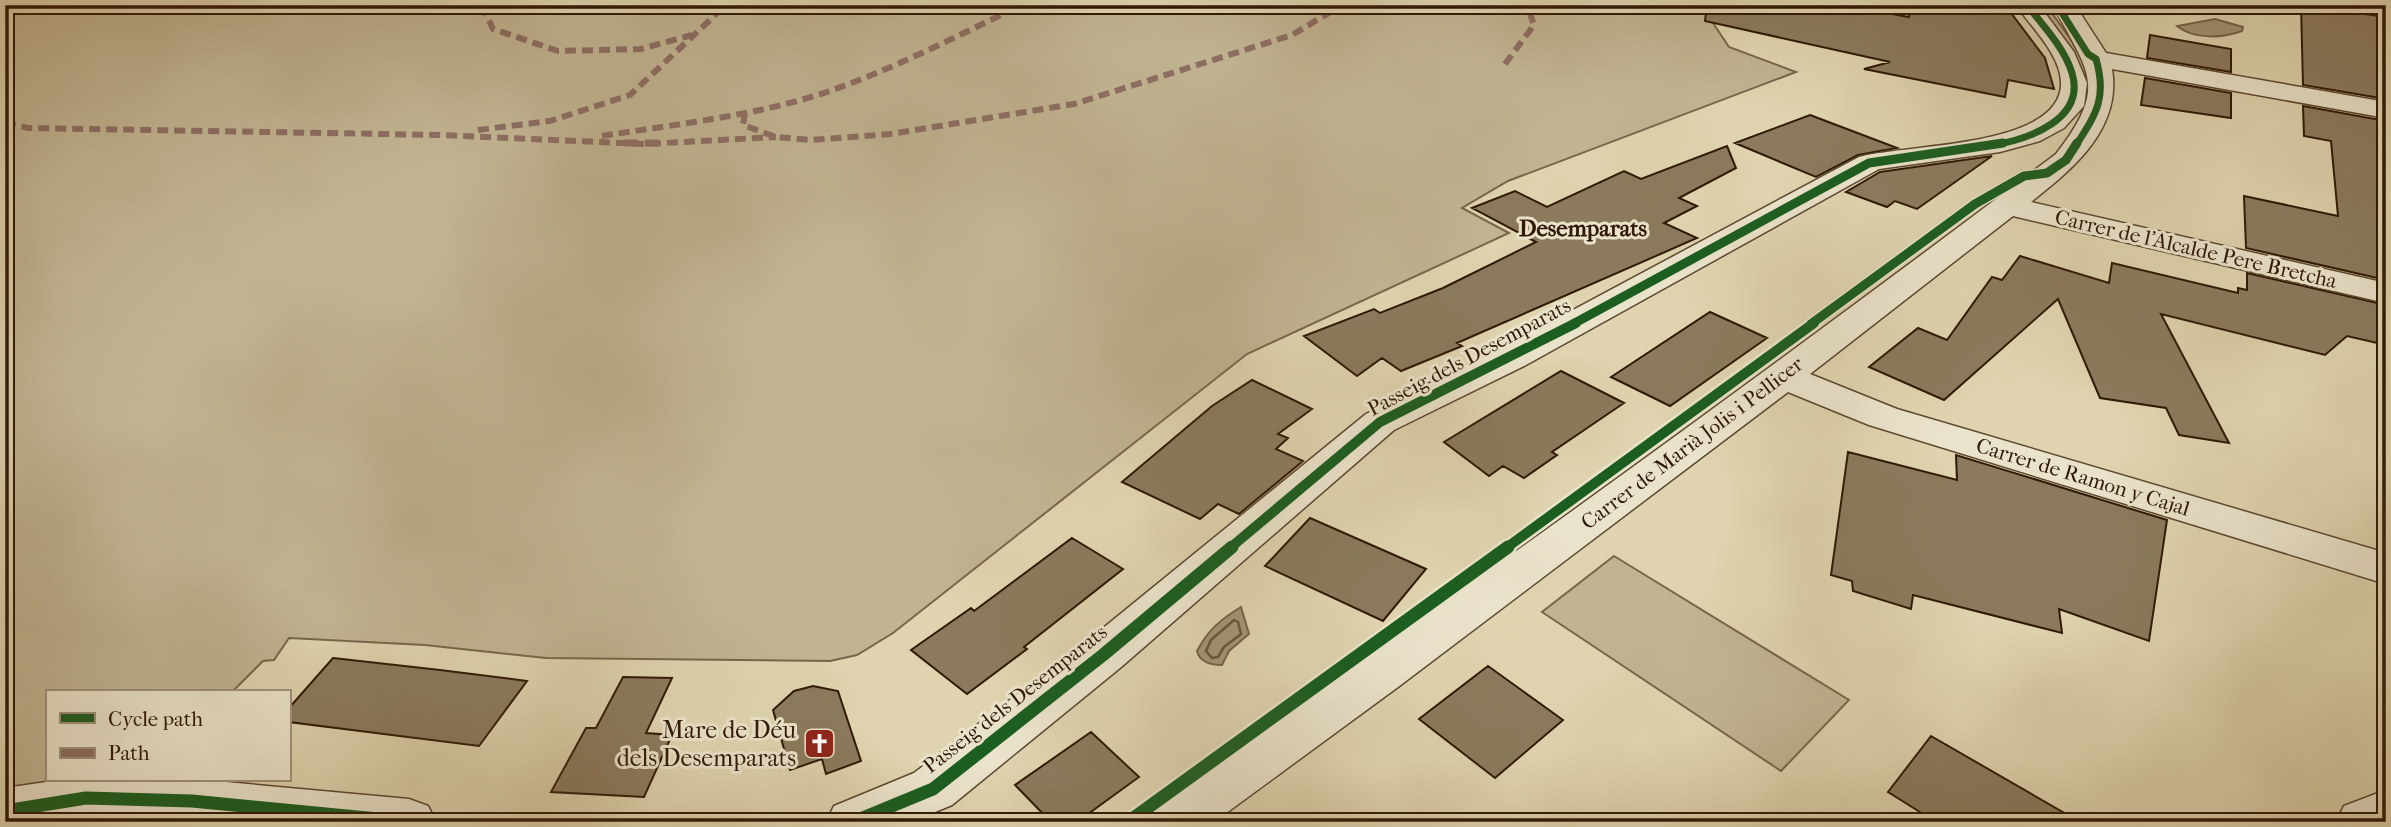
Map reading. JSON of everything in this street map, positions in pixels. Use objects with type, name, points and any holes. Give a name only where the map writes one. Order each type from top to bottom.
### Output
[{"type":"street","name":"Passeig dels Desemparats","points":[[853,822],[933,789],[1103,655],[1380,422],[1513,357],[1869,163],[1887,158],[2011,142],[2051,126],[2068,107],[2074,84],[2065,61],[2027,5]]},
{"type":"street","name":"Carrer de Marià Jolis i Pellicer","points":[[1172,822],[1381,674],[1783,377],[2066,160],[2090,124],[2103,84],[2096,59],[2064,5]]},
{"type":"street","points":[[2096,59],[2386,110]]},
{"type":"street","name":"Carrer de l'Alcalde Pere Bretcha","points":[[2006,205],[2386,293]]},
{"type":"street","name":"Carrer de Ramon y Cajal","points":[[1783,377],[1883,416],[2386,569]]},
{"type":"street","points":[[5,811],[86,798],[192,802],[409,822]]},
{"type":"street","points":[[2363,822],[2386,813]]},
{"type":"shaded area","points":[[5,5],[1701,5],[1729,47],[1796,72],[1508,181],[1462,208],[1509,233],[1247,354],[893,633],[857,655],[830,661],[546,658],[425,645],[289,638],[274,660],[263,661],[234,690],[46,690],[46,782],[68,782],[5,794]]},
{"type":"shaded area","points":[[2035,5],[2046,5],[2087,62],[2091,99],[2082,103]]},
{"type":"shaded area","points":[[1614,556],[1849,700],[1781,771],[1542,612]]},
{"type":"water","points":[[2215,19],[2243,27],[2242,31],[2200,36],[2177,26]]},
{"type":"water","points":[[1241,607],[1249,634],[1229,651],[1222,665],[1203,661],[1197,651],[1210,631]]},
{"type":"building","points":[[1707,5],[1841,5],[1909,17],[1909,5],[1981,5],[1983,9],[2011,13],[2045,58],[2054,89],[2008,80],[2005,97],[1864,69],[1890,62],[1705,21]]},
{"type":"building","points":[[2301,5],[2386,17],[2386,99],[2303,85]]},
{"type":"building","points":[[2150,35],[2231,49],[2231,72],[2147,58]]},
{"type":"building","points":[[2145,78],[2231,93],[2231,118],[2141,105]]},
{"type":"building","points":[[2303,106],[2386,121],[2386,280],[2246,248],[2244,196],[2338,216],[2331,141],[2304,136]]},
{"type":"building","points":[[1810,115],[1897,148],[1858,155],[1816,177],[1735,143]]},
{"type":"building","points":[[1727,146],[1736,168],[1679,198],[1697,206],[1664,223],[1697,238],[1457,343],[1462,346],[1401,371],[1382,358],[1357,376],[1304,336],[1374,309],[1380,313],[1443,288],[1536,242],[1472,208],[1515,191],[1547,207],[1624,171],[1641,179]]},
{"type":"building","points":[[1992,156],[1917,209],[1895,201],[1887,207],[1846,192],[1880,172]]},
{"type":"building","points":[[2020,256],[2109,283],[2112,263],[2238,293],[2238,288],[2247,290],[2247,273],[2386,305],[2386,345],[2347,336],[2325,355],[2161,314],[2229,443],[2179,435],[2166,408],[2100,398],[2058,299],[1944,400],[1869,367],[1918,328],[1947,340],[1992,277],[2002,280]]},
{"type":"building","points":[[1710,312],[1767,338],[1670,406],[1611,377]]},
{"type":"building","points":[[1561,371],[1624,403],[1552,452],[1557,455],[1524,478],[1503,466],[1489,476],[1444,442]]},
{"type":"building","points":[[1252,380],[1312,409],[1278,434],[1288,438],[1276,449],[1303,461],[1239,514],[1218,504],[1200,519],[1122,482],[1212,406]]},
{"type":"building","points":[[1848,452],[1957,480],[1956,455],[2167,520],[2149,641],[2059,609],[2062,633],[1913,595],[1911,609],[1853,591],[1852,581],[1831,575]]},
{"type":"building","points":[[1310,518],[1426,569],[1383,621],[1265,566]]},
{"type":"building","points":[[1072,538],[1123,569],[1024,647],[1027,649],[967,694],[911,650],[971,608],[974,611]]},
{"type":"building","points":[[333,658],[527,681],[479,746],[290,722],[290,707]]},
{"type":"building","points":[[1488,666],[1563,720],[1495,778],[1419,719]]},
{"type":"building","points":[[623,677],[672,678],[646,733],[672,735],[644,797],[551,792],[586,728],[596,728]]},
{"type":"building","name":"Mare de Déu dels Desemparats","points":[[813,686],[838,691],[861,761],[826,774],[822,759],[790,770],[773,710],[794,691]]},
{"type":"building","points":[[1091,732],[1139,777],[1077,822],[1051,822],[1015,785]]},
{"type":"building","points":[[1931,736],[2080,822],[1936,822],[1888,792]]},
{"type":"marked path","points":[[482,5],[493,29],[558,51],[641,49],[692,35]]},
{"type":"marked path","points":[[478,130],[550,121],[630,95],[726,5]]},
{"type":"marked path","points":[[602,136],[745,113],[826,92],[940,45],[1021,5]]},
{"type":"marked path","points":[[745,113],[743,125],[776,137],[811,140],[891,134],[1074,104],[1292,35],[1342,5]]},
{"type":"marked path","points":[[1505,64],[1534,25],[1527,5]]},
{"type":"marked path","points":[[5,122],[28,128],[443,135],[646,144],[776,137]]},
{"type":"cycle path","points":[[853,822],[933,789],[1103,655],[1380,422],[1513,357],[1869,163],[1887,158],[2000,144],[2030,135],[2055,123],[2070,106],[2074,83],[2062,52],[2027,5]]},
{"type":"cycle path","points":[[1128,822],[1260,729],[1975,204],[2024,176],[2047,173],[2066,160],[2090,124],[2100,102],[2103,84],[2096,59],[2088,54],[2057,5]]},
{"type":"cycle path","points":[[5,811],[86,798],[192,801],[409,822]]},
{"type":"place","name":"Mare de Déu dels Desemparats","points":[[819,744]]},
{"type":"district","name":"Desemparats","points":[[1583,228]]}]
